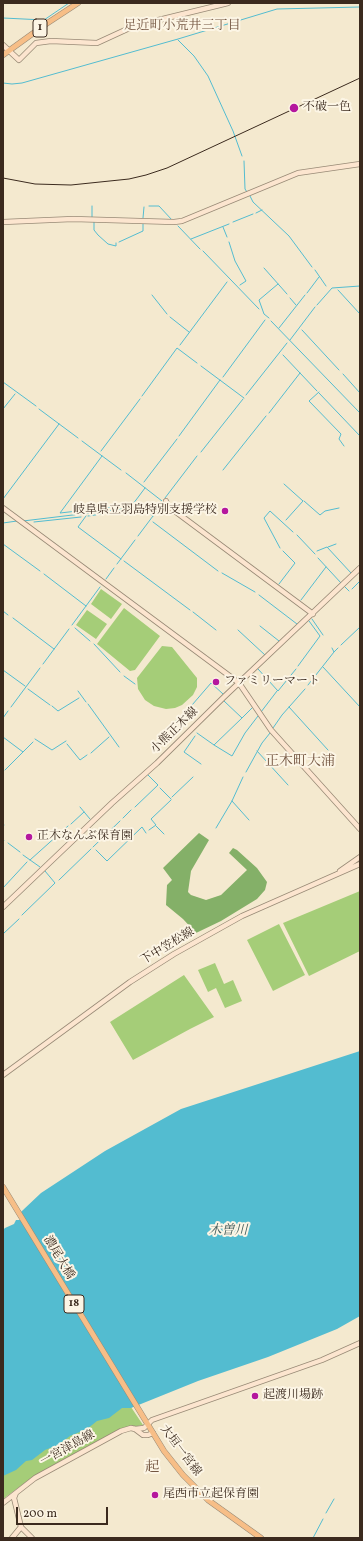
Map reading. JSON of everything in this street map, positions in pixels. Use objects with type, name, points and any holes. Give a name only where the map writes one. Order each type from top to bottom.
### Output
[{"type":"main road","name":"1","points":[[3,55],[78,3]]},
{"type":"main road","name":"濃尾大橋","points":[[3,1187],[147,1423]]},
{"type":"main road","name":"大垣一宮線","points":[[147,1423],[174,1465],[200,1492],[218,1509],[261,1538]]},
{"type":"main road","name":"大垣一宮線","points":[[237,1522],[257,1538]]},
{"type":"street","points":[[3,45],[19,60],[36,43],[51,41],[97,43],[134,26],[228,3]]},
{"type":"street","points":[[3,222],[75,220],[174,222],[185,220],[204,213],[298,173],[360,164]]},
{"type":"street","points":[[166,501],[168,506],[181,516],[313,614]]},
{"type":"street","points":[[3,508],[239,684],[271,730],[360,829]]},
{"type":"street","name":"小熊正木線","points":[[3,907],[112,803],[157,763],[360,568]]},
{"type":"street","points":[[337,874],[360,857]]},
{"type":"street","name":"下中笠松線","points":[[3,1075],[130,982],[174,954],[242,916],[360,864]]},
{"type":"street","points":[[3,1072],[17,1065]]},
{"type":"street","name":"一宮津島線","points":[[3,1503],[35,1478],[112,1436],[126,1430],[144,1428],[147,1423],[152,1420],[322,1360],[360,1343]]},
{"type":"street","points":[[135,1429],[143,1435],[154,1435]]},
{"type":"street","points":[[16,1493],[14,1498],[21,1527],[32,1538]]},
{"type":"street","points":[[12,1538],[21,1527]]},
{"type":"green space","points":[[101,589],[122,604],[111,619],[91,604]]},
{"type":"green space","points":[[124,608],[160,636],[135,670],[130,671],[97,644]]},
{"type":"green space","points":[[87,610],[107,624],[96,639],[76,625]]},
{"type":"green space","points":[[162,646],[172,647],[197,678],[197,687],[193,695],[182,705],[175,708],[166,709],[154,706],[145,700],[138,689],[137,678]]},
{"type":"green space","points":[[199,833],[209,840],[191,871],[188,892],[191,895],[206,900],[221,895],[247,870],[229,853],[233,848],[257,868],[267,882],[265,890],[257,899],[221,921],[196,933],[183,919],[166,905],[167,885],[172,880],[163,868]]},
{"type":"green space","points":[[360,891],[360,951],[309,976],[283,923]]},
{"type":"green space","points":[[279,924],[305,975],[273,991],[247,940]]},
{"type":"green space","points":[[215,963],[224,984],[233,980],[242,1001],[225,1008],[216,988],[208,992],[198,970]]},
{"type":"green space","points":[[184,975],[214,1017],[133,1060],[110,1022]]},
{"type":"green space","points":[[131,1407],[143,1425],[121,1429],[81,1450],[30,1479],[3,1499],[3,1475],[13,1467],[91,1422],[121,1408]]},
{"type":"water","name":"木曽川","points":[[360,1051],[360,1316],[337,1329],[268,1357],[198,1381],[131,1408],[122,1408],[109,1418],[97,1421],[87,1429],[70,1436],[58,1445],[45,1450],[32,1460],[26,1461],[16,1470],[3,1476],[3,1230],[14,1224],[16,1220],[24,1218],[21,1212],[41,1193],[105,1151],[181,1109]]},
{"type":"waterway","points":[[3,18],[44,20],[69,3]]},
{"type":"waterway","points":[[3,83],[22,83],[178,39],[277,9],[360,7]]},
{"type":"waterway","points":[[178,40],[194,56],[208,76],[233,131],[242,156]]},
{"type":"waterway","points":[[244,161],[245,189],[247,192]]},
{"type":"waterway","points":[[250,196],[253,202],[289,236],[312,267]]},
{"type":"waterway","points":[[92,206],[92,217]]},
{"type":"waterway","points":[[149,206],[159,206],[172,220]]},
{"type":"waterway","points":[[143,218],[144,207]]},
{"type":"waterway","points":[[256,213],[262,210]]},
{"type":"waterway","points":[[233,222],[253,214]]},
{"type":"waterway","points":[[94,222],[94,230],[98,235],[108,244],[116,246],[116,243]]},
{"type":"waterway","points":[[119,242],[143,231],[143,224]]},
{"type":"waterway","points":[[191,239],[229,224]]},
{"type":"waterway","points":[[178,226],[200,249]]},
{"type":"waterway","points":[[223,227],[227,237]]},
{"type":"waterway","points":[[229,242],[235,261],[246,281],[240,285]]},
{"type":"waterway","points":[[203,251],[259,309]]},
{"type":"waterway","points":[[264,268],[287,294]]},
{"type":"waterway","points":[[315,270],[326,286]]},
{"type":"waterway","points":[[307,293],[319,277]]},
{"type":"waterway","points":[[180,345],[227,282]]},
{"type":"waterway","points":[[269,318],[264,314],[259,300],[278,284]]},
{"type":"waterway","points":[[317,305],[332,288],[360,286]]},
{"type":"waterway","points":[[338,290],[360,314]]},
{"type":"waterway","points":[[152,295],[167,314]]},
{"type":"waterway","points":[[279,328],[305,295]]},
{"type":"waterway","points":[[290,298],[296,305]]},
{"type":"waterway","points":[[290,340],[315,307]]},
{"type":"waterway","points":[[170,317],[189,332]]},
{"type":"waterway","points":[[223,377],[265,320]]},
{"type":"waterway","points":[[271,321],[360,413]]},
{"type":"waterway","points":[[302,330],[339,370]]},
{"type":"waterway","points":[[246,395],[287,343]]},
{"type":"waterway","points":[[142,396],[177,348],[197,363]]},
{"type":"waterway","points":[[283,355],[317,391]]},
{"type":"waterway","points":[[201,366],[244,398]]},
{"type":"waterway","points":[[269,413],[300,373]]},
{"type":"waterway","points":[[343,374],[360,393]]},
{"type":"waterway","points":[[179,436],[220,380]]},
{"type":"waterway","points":[[3,382],[36,406]]},
{"type":"waterway","points":[[319,392],[309,401],[341,434],[339,439],[344,446]]},
{"type":"waterway","points":[[319,393],[360,436]]},
{"type":"waterway","points":[[3,409],[15,394]]},
{"type":"waterway","points":[[101,451],[140,399]]},
{"type":"waterway","points":[[201,452],[243,399]]},
{"type":"waterway","points":[[39,409],[78,438]]},
{"type":"waterway","points":[[223,470],[266,416]]},
{"type":"waterway","points":[[3,499],[59,424]]},
{"type":"waterway","points":[[144,482],[177,439]]},
{"type":"waterway","points":[[82,441],[121,470]]},
{"type":"waterway","points":[[95,509],[60,513],[102,456]]},
{"type":"waterway","points":[[165,498],[197,456]]},
{"type":"waterway","points":[[126,473],[162,501]]},
{"type":"waterway","points":[[284,484],[303,501],[286,520]]},
{"type":"waterway","points":[[98,509],[133,504],[145,488]]},
{"type":"waterway","points":[[304,501],[320,515],[325,511],[339,508]]},
{"type":"waterway","points":[[23,521],[161,503]]},
{"type":"waterway","points":[[138,536],[159,508]]},
{"type":"waterway","points":[[106,513],[144,509],[153,516]]},
{"type":"waterway","points":[[280,548],[264,518],[270,511],[293,532]]},
{"type":"waterway","points":[[88,516],[102,514]]},
{"type":"waterway","points":[[86,516],[78,527],[121,559]]},
{"type":"waterway","points":[[34,522],[81,517]]},
{"type":"waterway","points":[[3,523],[17,521]]},
{"type":"waterway","points":[[153,522],[218,571]]},
{"type":"waterway","points":[[297,535],[315,554]]},
{"type":"waterway","points":[[117,564],[135,540]]},
{"type":"waterway","points":[[3,544],[40,571]]},
{"type":"waterway","points":[[328,547],[336,544]]},
{"type":"waterway","points":[[317,551],[327,547],[351,573]]},
{"type":"waterway","points":[[279,584],[295,563],[283,551]]},
{"type":"waterway","points":[[318,558],[341,583]]},
{"type":"waterway","points":[[124,561],[190,610]]},
{"type":"waterway","points":[[301,600],[326,567]]},
{"type":"waterway","points":[[106,579],[114,568]]},
{"type":"waterway","points":[[222,573],[255,592]]},
{"type":"waterway","points":[[44,574],[86,606]]},
{"type":"waterway","points":[[352,589],[360,581]]},
{"type":"waterway","points":[[72,625],[100,587]]},
{"type":"waterway","points":[[345,587],[349,591]]},
{"type":"waterway","points":[[259,595],[297,624]]},
{"type":"waterway","points":[[3,611],[8,615]]},
{"type":"waterway","points":[[193,612],[216,630]]},
{"type":"waterway","points":[[13,618],[54,649]]},
{"type":"waterway","points":[[312,619],[323,635]]},
{"type":"waterway","points":[[298,666],[320,636],[309,621]]},
{"type":"waterway","points":[[260,626],[279,641]]},
{"type":"waterway","points":[[341,645],[360,627]]},
{"type":"waterway","points":[[75,628],[90,641]]},
{"type":"waterway","points":[[43,664],[69,629]]},
{"type":"waterway","points":[[238,630],[265,655]]},
{"type":"waterway","points":[[94,644],[120,672]]},
{"type":"waterway","points":[[332,648],[334,652],[338,648]]},
{"type":"waterway","points":[[308,685],[334,652]]},
{"type":"waterway","points":[[323,667],[360,707]]},
{"type":"waterway","points":[[11,707],[40,668]]},
{"type":"waterway","points":[[258,669],[278,691],[296,669]]},
{"type":"waterway","points":[[3,670],[25,686]]},
{"type":"waterway","points":[[124,676],[135,684]]},
{"type":"waterway","points":[[168,728],[186,712],[211,683],[223,694]]},
{"type":"waterway","points":[[28,689],[50,705]]},
{"type":"waterway","points":[[273,728],[282,715],[305,689]]},
{"type":"waterway","points":[[78,691],[86,702]]},
{"type":"waterway","points":[[261,712],[277,691]]},
{"type":"waterway","points":[[52,706],[58,711],[79,698]]},
{"type":"waterway","points":[[224,701],[242,718],[252,708]]},
{"type":"waterway","points":[[88,704],[119,747]]},
{"type":"waterway","points":[[289,707],[328,750]]},
{"type":"waterway","points":[[3,718],[8,711]]},
{"type":"waterway","points":[[214,745],[232,756],[245,733],[258,716]]},
{"type":"waterway","points":[[197,733],[214,745],[242,718]]},
{"type":"waterway","points":[[246,772],[262,743],[270,733]]},
{"type":"waterway","points":[[195,736],[184,752],[201,764]]},
{"type":"waterway","points":[[3,737],[23,752],[33,742]]},
{"type":"waterway","points":[[91,753],[109,737]]},
{"type":"waterway","points":[[35,739],[52,750],[66,741]]},
{"type":"waterway","points":[[67,744],[80,760],[87,755]]},
{"type":"waterway","points":[[257,751],[288,785]]},
{"type":"waterway","points":[[5,770],[23,752]]},
{"type":"waterway","points":[[135,807],[158,785],[148,775]]},
{"type":"waterway","points":[[172,797],[193,777]]},
{"type":"waterway","points":[[216,828],[232,801],[243,777]]},
{"type":"waterway","points":[[160,788],[171,799]]},
{"type":"waterway","points":[[149,830],[156,825],[151,819],[171,800]]},
{"type":"waterway","points":[[232,801],[249,820]]},
{"type":"waterway","points":[[80,807],[90,819]]},
{"type":"waterway","points":[[123,818],[131,810]]},
{"type":"waterway","points":[[71,824],[84,812]]},
{"type":"waterway","points":[[93,847],[120,821]]},
{"type":"waterway","points":[[30,860],[68,826]]},
{"type":"waterway","points":[[156,826],[164,834]]},
{"type":"waterway","points":[[96,850],[107,861],[142,827],[146,833]]},
{"type":"waterway","points":[[8,843],[20,852]]},
{"type":"waterway","points":[[59,880],[91,849]]},
{"type":"waterway","points":[[23,855],[40,867]]},
{"type":"waterway","points":[[3,888],[27,862]]},
{"type":"waterway","points":[[22,915],[55,883],[45,871]]},
{"type":"waterway","points":[[3,934],[19,919]]},
{"type":"waterway","points":[[326,1513],[334,1499]]},
{"type":"waterway","points":[[313,1538],[323,1519]]},
{"type":"railway","points":[[3,178],[35,184],[71,185],[129,179],[146,175],[167,168],[360,78]]},
{"type":"place","name":"不破一色","points":[[294,108]]},
{"type":"place","name":"岐阜県立羽島特別支援学校","points":[[225,511]]},
{"type":"place","name":"ファミリーマート","points":[[216,682]]},
{"type":"place","name":"正木なんぶ保育園","points":[[29,837]]},
{"type":"place","name":"起渡川場跡","points":[[255,1396]]},
{"type":"place","name":"尾西市立起保育園","points":[[155,1495]]},
{"type":"district","name":"足近町小荒井三丁目","points":[[182,27]]},
{"type":"district","name":"正木町大浦","points":[[300,762]]},
{"type":"district","name":"起","points":[[152,1468]]}]
